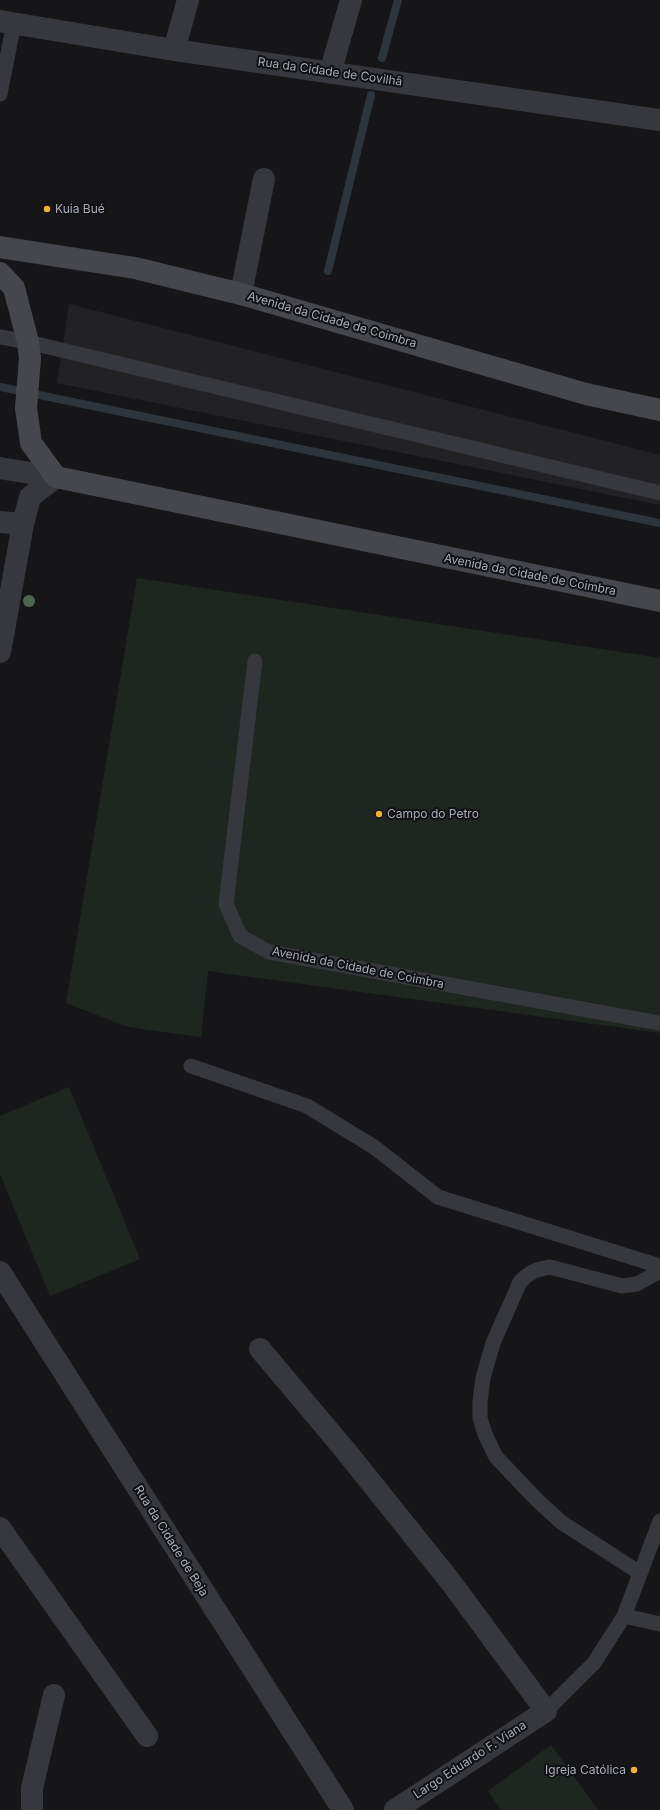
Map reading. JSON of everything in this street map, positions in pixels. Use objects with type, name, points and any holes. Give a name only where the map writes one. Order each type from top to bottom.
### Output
[{"type":"main road","name":"Avenida da Cidade de Coimbra","points":[[0,247],[135,268],[241,294],[571,390],[660,410]]},
{"type":"main road","points":[[0,273],[14,288],[28,342],[30,358],[26,408],[31,443],[56,477]]},
{"type":"main road","name":"Avenida da Cidade de Coimbra","points":[[56,477],[660,601]]},
{"type":"street","points":[[174,50],[188,0]]},
{"type":"street","points":[[330,73],[351,0]]},
{"type":"street","name":"Rua da Cidade de Covilhã","points":[[7,22],[174,50],[660,120]]},
{"type":"street","points":[[241,294],[264,179]]},
{"type":"street","name":"Avenida da Cidade de Coimbra","points":[[0,468],[56,477]]},
{"type":"street","points":[[0,652],[23,524],[30,496],[56,477]]},
{"type":"street","points":[[0,522],[23,524]]},
{"type":"street","name":"Rua da Cidade de Beja","points":[[0,1272],[343,1810]]},
{"type":"street","points":[[260,1349],[345,1450],[450,1581],[546,1711]]},
{"type":"street","points":[[4,1539],[147,1736]]},
{"type":"street","points":[[32,1810],[32,1788],[54,1695]]},
{"type":"street","name":"Largo Eduardo F. Viana","points":[[395,1810],[546,1711]]},
{"type":"lane","points":[[0,94],[7,22]]},
{"type":"lane","points":[[0,337],[28,342],[660,493]]},
{"type":"lane","name":"Avenida da Cidade de Coimbra","points":[[255,661],[226,904],[240,936],[269,952],[660,1023]]},
{"type":"lane","points":[[191,1066],[307,1106],[374,1147],[438,1197],[660,1266]]},
{"type":"lane","points":[[640,1573],[561,1522],[536,1499],[496,1457],[484,1434],[480,1418],[480,1402],[483,1378],[493,1343],[520,1282],[527,1274],[538,1269],[550,1267],[622,1286],[637,1284],[660,1271]]},
{"type":"lane","points":[[546,1711],[594,1662],[624,1616],[660,1521]]},
{"type":"lane","points":[[624,1616],[660,1624]]},
{"type":"shaded area","points":[[69,304],[660,455],[660,505],[57,383]]},
{"type":"shaded area","name":"Campo do Petro","points":[[137,578],[660,658],[660,1033],[208,971],[201,1037],[128,1027],[66,1003]]},
{"type":"shaded area","points":[[69,1087],[140,1259],[50,1296],[0,1174],[0,1116]]},
{"type":"shaded area","points":[[551,1745],[598,1810],[501,1810],[488,1791]]},
{"type":"waterway","points":[[382,58],[398,0]]},
{"type":"waterway","points":[[328,271],[371,95]]},
{"type":"waterway","points":[[0,387],[660,523]]},
{"type":"place","name":"Kuia Bué","points":[[47,209]]},
{"type":"place","name":"Campo do Petro","points":[[379,814]]},
{"type":"place","name":"Igreja Católica","points":[[634,1770]]}]
